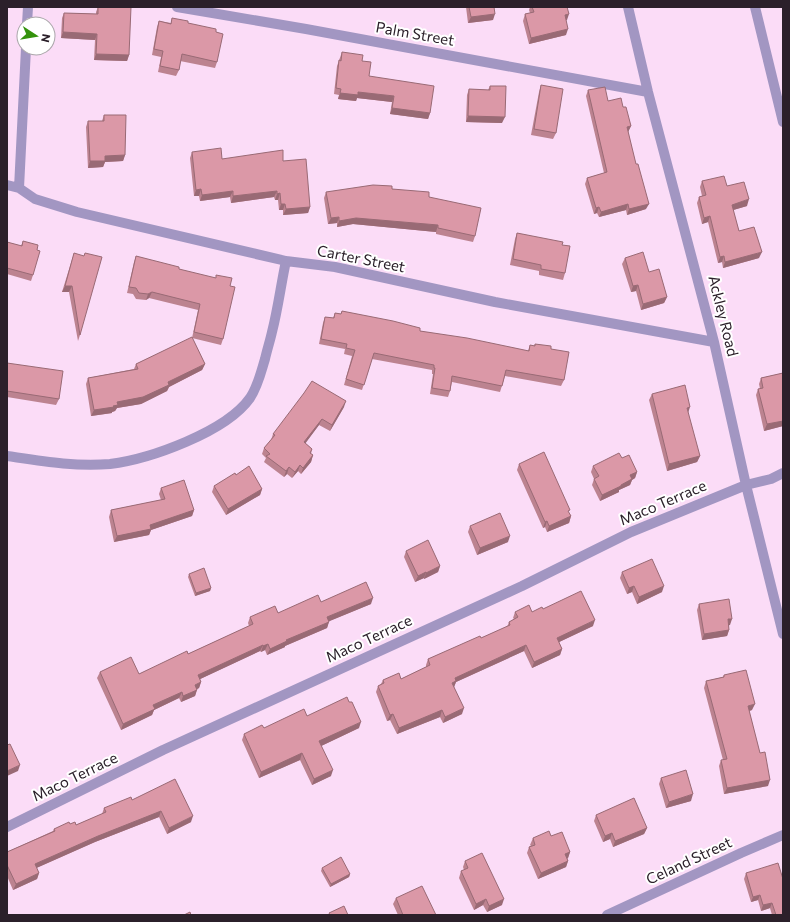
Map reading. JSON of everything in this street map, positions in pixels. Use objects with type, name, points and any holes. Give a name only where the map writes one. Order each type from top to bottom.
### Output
[{"type":"street","name":"Palm Street","points":[[177,7],[306,29],[648,92]]},
{"type":"street","name":"Ackley Road","points":[[628,7],[648,92],[714,342],[746,485],[783,634]]},
{"type":"street","points":[[755,7],[783,122]]},
{"type":"street","points":[[19,188],[26,56]]},
{"type":"street","name":"Carter Street","points":[[7,185],[19,188],[35,199],[77,212],[286,261],[335,267],[495,302],[714,342]]},
{"type":"street","points":[[7,456],[52,463],[85,465],[110,464],[140,458],[170,448],[201,436],[227,420],[250,398],[259,380],[272,332],[286,261]]},
{"type":"street","name":"Maco Terrace","points":[[7,827],[163,750],[522,586],[631,532],[746,485],[771,479],[783,473]]},
{"type":"street","name":"Celand Street","points":[[607,915],[741,853],[783,836]]},
{"type":"building","points":[[98,7],[131,7],[129,55],[96,54],[97,34],[63,32],[64,13],[98,14]]},
{"type":"building","points":[[469,7],[494,7],[495,14],[471,17]]},
{"type":"building","points":[[532,7],[567,7],[569,14],[565,15],[568,29],[531,38],[525,14],[534,12]]},
{"type":"building","points":[[172,18],[216,29],[216,32],[223,34],[217,62],[182,54],[179,70],[160,66],[163,51],[154,49],[159,21],[171,24]]},
{"type":"building","points":[[342,52],[363,55],[362,61],[371,62],[369,76],[434,86],[430,113],[392,108],[394,96],[358,92],[358,95],[340,93],[341,89],[336,88],[339,60],[341,61]]},
{"type":"building","points":[[541,85],[563,89],[556,133],[534,129]]},
{"type":"building","points":[[490,86],[506,86],[505,117],[468,116],[469,89],[490,90]]},
{"type":"building","points":[[605,87],[608,101],[621,98],[623,107],[626,107],[631,126],[627,127],[636,164],[638,164],[649,204],[629,209],[628,204],[601,212],[599,207],[596,208],[587,178],[607,172],[588,90]]},
{"type":"building","points":[[104,115],[126,115],[125,155],[105,156],[105,161],[90,161],[88,121],[104,121]]},
{"type":"building","points":[[221,148],[222,159],[283,150],[283,161],[306,159],[310,207],[286,209],[285,204],[281,204],[280,193],[277,194],[277,191],[233,196],[233,191],[202,195],[201,189],[196,190],[192,152]]},
{"type":"building","points":[[724,176],[727,186],[744,182],[749,199],[732,205],[739,231],[754,227],[762,252],[725,262],[724,256],[720,257],[710,216],[704,218],[699,197],[706,195],[702,181]]},
{"type":"building","points":[[373,185],[392,186],[392,189],[429,192],[429,197],[481,208],[475,236],[438,228],[438,225],[356,218],[339,221],[339,217],[331,218],[326,192]]},
{"type":"building","points":[[517,233],[563,242],[562,245],[570,246],[565,273],[541,269],[541,265],[513,259]]},
{"type":"building","points":[[23,241],[38,245],[37,250],[40,251],[33,275],[7,268],[7,242],[22,246]]},
{"type":"building","points":[[643,252],[649,272],[659,269],[667,297],[643,304],[638,285],[633,286],[625,258]]},
{"type":"building","points":[[74,253],[84,256],[85,253],[102,257],[80,335],[72,286],[65,286]]},
{"type":"building","points":[[136,256],[216,278],[216,275],[232,278],[230,286],[235,287],[223,339],[194,332],[200,304],[152,292],[148,294],[139,293],[136,288],[129,287]]},
{"type":"building","points":[[342,311],[393,321],[420,328],[420,331],[467,338],[529,351],[530,345],[535,346],[535,344],[551,346],[551,349],[569,352],[564,380],[506,370],[502,386],[452,376],[450,391],[432,388],[435,368],[434,365],[374,353],[364,385],[346,379],[355,350],[346,348],[347,344],[321,339],[325,317],[334,318],[335,313],[341,314]]},
{"type":"building","points":[[192,337],[205,364],[168,382],[169,385],[143,397],[117,402],[118,405],[113,406],[114,407],[94,410],[88,378],[138,369],[136,364]]},
{"type":"building","points":[[7,363],[63,371],[59,399],[7,391]]},
{"type":"building","points":[[783,373],[783,421],[767,424],[758,389],[763,388],[761,378]]},
{"type":"building","points":[[312,381],[346,401],[332,425],[322,419],[304,442],[312,449],[310,453],[313,455],[303,468],[300,465],[295,472],[289,467],[286,471],[266,456],[270,454],[264,448],[275,435],[273,434]]},
{"type":"building","points":[[685,385],[690,407],[687,408],[700,456],[669,464],[652,394]]},
{"type":"building","points":[[544,452],[570,510],[568,511],[571,516],[549,526],[547,521],[545,522],[519,464]]},
{"type":"building","points":[[619,453],[622,458],[629,455],[637,472],[630,475],[632,479],[602,495],[594,479],[599,476],[593,466]]},
{"type":"building","points":[[249,466],[262,489],[228,509],[214,486],[235,473],[236,475]]},
{"type":"building","points":[[184,480],[194,510],[150,525],[151,529],[117,536],[111,510],[165,499],[161,488]]},
{"type":"building","points":[[500,513],[510,536],[480,548],[470,526]]},
{"type":"building","points":[[428,540],[440,566],[418,576],[406,551]]},
{"type":"building","points":[[652,559],[664,586],[639,597],[634,586],[629,588],[622,572]]},
{"type":"building","points":[[204,568],[211,588],[196,593],[189,574]]},
{"type":"building","points":[[366,582],[373,598],[327,617],[329,622],[286,640],[287,641],[270,649],[268,644],[263,645],[198,675],[201,682],[195,685],[197,690],[183,696],[182,692],[153,705],[155,709],[123,724],[100,672],[131,657],[139,674],[187,651],[188,654],[253,624],[250,617],[275,606],[278,613],[318,595],[321,602]]},
{"type":"building","points":[[581,591],[595,620],[557,638],[562,649],[534,662],[526,645],[455,678],[456,681],[452,683],[464,708],[445,717],[442,710],[399,728],[393,714],[390,715],[378,686],[384,683],[383,680],[399,673],[401,679],[430,665],[428,659],[480,636],[481,638],[510,625],[509,622],[518,617],[515,612],[529,605],[532,612],[542,607],[543,609]]},
{"type":"building","points":[[729,599],[732,619],[728,619],[729,630],[704,634],[699,604]]},
{"type":"building","points":[[746,670],[755,704],[748,706],[760,753],[765,752],[770,780],[727,788],[721,760],[727,759],[706,681]]},
{"type":"building","points":[[347,697],[349,702],[352,702],[361,722],[319,741],[333,770],[314,779],[302,753],[261,772],[244,734],[262,725],[264,728],[304,709],[307,716]]},
{"type":"building","points":[[10,744],[20,765],[7,771],[7,745]]},
{"type":"building","points":[[686,770],[693,794],[669,802],[661,778]]},
{"type":"building","points":[[175,779],[193,816],[169,828],[161,811],[98,836],[35,864],[39,873],[16,884],[7,865],[7,852],[55,831],[54,829],[69,822],[70,824],[75,822],[76,825],[106,812],[104,808],[131,797],[132,800]]},
{"type":"building","points":[[634,798],[647,828],[615,841],[612,833],[605,836],[596,815]]},
{"type":"building","points":[[549,831],[551,836],[562,832],[570,852],[565,854],[568,861],[541,873],[529,847],[535,845],[533,838]]},
{"type":"building","points":[[482,853],[504,899],[489,906],[486,899],[476,904],[461,871],[468,868],[465,861]]},
{"type":"building","points":[[341,857],[350,874],[331,884],[322,868]]},
{"type":"building","points":[[778,863],[783,879],[783,915],[776,915],[772,903],[763,905],[760,895],[753,897],[746,873]]},
{"type":"building","points":[[422,886],[436,915],[403,915],[396,898]]},
{"type":"building","points":[[344,906],[348,915],[330,915],[329,913]]},
{"type":"building","points":[[190,912],[191,915],[184,915]]}]
